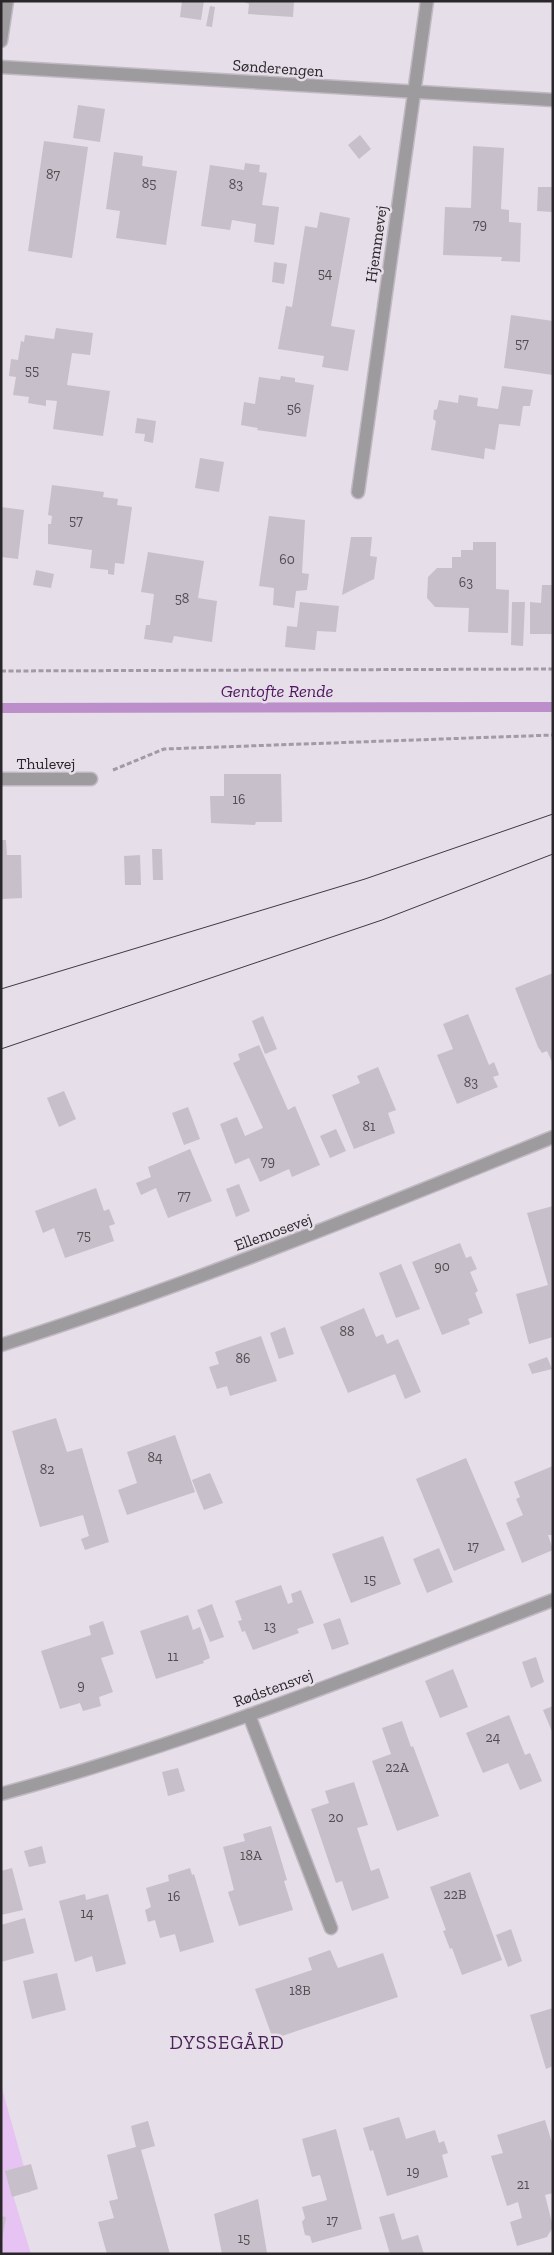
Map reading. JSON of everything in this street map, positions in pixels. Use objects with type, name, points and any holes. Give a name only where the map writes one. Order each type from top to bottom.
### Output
[{"type":"street","points":[[1,41],[7,1]]},
{"type":"street","name":"Hjemmevej","points":[[358,492],[426,1]]},
{"type":"street","name":"Sønderengen","points":[[1,67],[553,100]]},
{"type":"street","name":"Thulevej","points":[[1,779],[91,779]]},
{"type":"street","name":"Ellemosevej","points":[[1,1345],[65,1325],[307,1237],[553,1137]]},
{"type":"street","name":"Rødstensvej","points":[[1,1794],[67,1776],[249,1715],[553,1600]]},
{"type":"street","points":[[249,1715],[331,1928]]},
{"type":"path","points":[[1,671],[553,669]]},
{"type":"path","points":[[91,779],[164,749],[553,735]]},
{"type":"shaded area","points":[[1,2085],[31,2192],[13,2195],[31,2254],[1,2254]]},
{"type":"building","points":[[182,1],[204,1],[201,20],[180,17]]},
{"type":"building","points":[[242,1],[294,1],[293,17],[248,14],[249,4]]},
{"type":"building","points":[[210,6],[215,7],[212,27],[206,26]]},
{"type":"building","points":[[78,105],[105,109],[100,142],[73,138]]},
{"type":"building","points":[[360,135],[371,149],[359,159],[348,145]]},
{"type":"building","points":[[44,141],[88,147],[72,258],[28,251]]},
{"type":"building","points":[[473,146],[504,148],[501,209],[509,210],[509,222],[521,223],[520,262],[501,261],[502,257],[443,255],[445,207],[471,208]]},
{"type":"building","points":[[114,152],[143,156],[142,166],[177,171],[166,245],[116,238],[120,211],[106,209]]},
{"type":"building","points":[[245,163],[260,165],[259,172],[267,173],[262,205],[279,207],[274,245],[254,242],[256,224],[232,220],[230,230],[201,226],[210,165],[244,170]]},
{"type":"building","points":[[538,187],[553,187],[553,212],[537,211]]},
{"type":"building","points":[[320,212],[350,218],[331,326],[355,330],[348,371],[322,367],[324,356],[278,349],[286,306],[292,307],[305,226],[317,228]]},
{"type":"building","points":[[274,262],[287,264],[284,284],[272,282]]},
{"type":"building","points":[[511,315],[553,321],[553,375],[504,368]]},
{"type":"building","points":[[56,328],[93,333],[90,355],[72,353],[67,385],[110,391],[103,436],[53,429],[57,401],[46,400],[46,406],[28,403],[29,397],[13,395],[16,377],[9,376],[11,359],[18,360],[21,341],[24,342],[25,335],[54,339]]},
{"type":"building","points":[[281,376],[295,378],[295,382],[314,385],[306,437],[257,430],[258,428],[241,425],[244,402],[255,404],[259,377],[280,380]]},
{"type":"building","points":[[502,386],[533,390],[530,406],[523,406],[520,426],[499,424],[495,450],[485,448],[484,459],[431,450],[436,421],[433,419],[434,410],[437,409],[439,400],[458,403],[459,395],[478,398],[477,406],[498,409]]},
{"type":"building","points":[[137,418],[156,421],[153,443],[144,441],[145,434],[135,433]]},
{"type":"building","points":[[200,458],[224,462],[219,492],[195,488]]},
{"type":"building","points":[[52,485],[104,492],[103,497],[118,499],[117,505],[132,507],[124,564],[115,563],[114,575],[108,574],[108,570],[90,568],[92,550],[48,544],[48,524],[51,524],[52,516],[48,515]]},
{"type":"building","points":[[1,507],[24,510],[18,559],[1,557]]},
{"type":"building","points":[[269,516],[305,520],[302,573],[309,574],[307,590],[296,591],[294,608],[273,605],[274,588],[259,586]]},
{"type":"building","points":[[351,537],[372,537],[370,556],[377,557],[374,579],[342,595]]},
{"type":"building","points":[[473,542],[496,542],[496,589],[509,590],[508,633],[468,632],[469,608],[435,607],[427,598],[428,577],[437,568],[452,568],[452,557],[461,557],[461,550],[473,550]]},
{"type":"building","points":[[148,552],[204,561],[198,598],[217,601],[212,642],[174,636],[172,643],[144,639],[146,625],[150,625],[154,594],[141,592]]},
{"type":"building","points":[[36,570],[54,574],[51,588],[33,585]]},
{"type":"building","points":[[542,585],[553,585],[553,634],[530,634],[530,602],[541,603]]},
{"type":"building","points":[[300,602],[339,606],[336,632],[317,631],[315,650],[285,647],[287,626],[297,627]]},
{"type":"building","points":[[512,602],[525,602],[523,646],[511,645]]},
{"type":"building","points":[[224,774],[281,774],[282,822],[256,822],[255,825],[211,823],[210,796],[224,796]]},
{"type":"building","points":[[1,840],[6,840],[7,855],[21,855],[22,898],[1,899]]},
{"type":"building","points":[[152,849],[162,849],[163,880],[153,880]]},
{"type":"building","points":[[140,855],[141,885],[125,885],[124,856]]},
{"type":"building","points":[[553,973],[553,1064],[547,1051],[542,1053],[538,1047],[515,988]]},
{"type":"building","points":[[468,1014],[489,1065],[494,1062],[499,1075],[493,1077],[498,1087],[457,1104],[437,1055],[453,1049],[443,1024]]},
{"type":"building","points":[[263,1016],[277,1049],[265,1054],[252,1021]]},
{"type":"building","points":[[259,1045],[288,1110],[295,1106],[320,1165],[292,1177],[289,1169],[260,1182],[249,1158],[235,1164],[220,1124],[237,1117],[245,1136],[263,1128],[233,1063],[240,1060],[238,1054]]},
{"type":"building","points":[[378,1067],[396,1110],[388,1113],[395,1133],[354,1149],[332,1095],[360,1083],[357,1076]]},
{"type":"building","points":[[64,1091],[76,1119],[59,1127],[47,1098]]},
{"type":"building","points":[[188,1107],[200,1139],[184,1145],[172,1113]]},
{"type":"building","points":[[336,1129],[346,1151],[330,1158],[320,1136]]},
{"type":"building","points":[[190,1149],[212,1201],[168,1218],[156,1188],[141,1195],[136,1183],[151,1177],[148,1167]]},
{"type":"building","points":[[239,1184],[250,1211],[236,1217],[226,1189]]},
{"type":"building","points":[[96,1188],[104,1211],[109,1209],[115,1224],[109,1226],[114,1241],[65,1258],[54,1228],[43,1233],[35,1211]]},
{"type":"building","points":[[553,1206],[553,1337],[529,1344],[516,1294],[548,1285],[527,1213]]},
{"type":"building","points":[[460,1243],[466,1258],[471,1256],[477,1269],[470,1272],[478,1291],[475,1293],[483,1313],[468,1319],[470,1324],[442,1335],[412,1262]]},
{"type":"building","points":[[401,1264],[420,1309],[396,1318],[379,1273]]},
{"type":"building","points":[[364,1308],[376,1337],[383,1334],[387,1344],[398,1339],[421,1392],[405,1399],[395,1374],[348,1393],[320,1327]]},
{"type":"building","points":[[285,1327],[294,1354],[279,1359],[270,1333]]},
{"type":"building","points":[[261,1336],[277,1381],[230,1396],[227,1386],[217,1389],[209,1367],[219,1364],[215,1352]]},
{"type":"building","points":[[547,1357],[552,1369],[532,1374],[528,1364]]},
{"type":"building","points":[[56,1418],[67,1452],[82,1448],[109,1542],[85,1550],[81,1539],[89,1536],[83,1515],[40,1527],[12,1431]]},
{"type":"building","points":[[175,1435],[195,1492],[127,1515],[118,1490],[137,1483],[127,1452]]},
{"type":"building","points":[[466,1458],[505,1550],[454,1571],[416,1479]]},
{"type":"building","points":[[553,1466],[553,1535],[548,1535],[553,1550],[522,1563],[506,1523],[523,1515],[516,1499],[520,1497],[514,1482]]},
{"type":"building","points":[[210,1473],[223,1503],[204,1510],[192,1480]]},
{"type":"building","points":[[383,1536],[401,1584],[351,1603],[332,1554]]},
{"type":"building","points":[[439,1548],[453,1582],[427,1593],[413,1559]]},
{"type":"building","points":[[281,1585],[288,1604],[293,1602],[291,1594],[301,1590],[314,1623],[297,1629],[299,1633],[253,1650],[245,1631],[242,1632],[238,1621],[242,1620],[235,1601]]},
{"type":"building","points":[[212,1604],[224,1637],[210,1642],[197,1610]]},
{"type":"building","points":[[188,1615],[193,1630],[200,1627],[210,1658],[203,1661],[204,1663],[156,1679],[140,1631]]},
{"type":"building","points":[[340,1618],[349,1644],[332,1650],[323,1624]]},
{"type":"building","points":[[103,1621],[114,1654],[101,1658],[113,1692],[99,1697],[101,1706],[83,1711],[80,1703],[60,1709],[41,1651],[91,1635],[89,1626]]},
{"type":"building","points":[[536,1657],[544,1682],[531,1688],[522,1662]]},
{"type":"building","points":[[453,1669],[468,1707],[440,1718],[425,1681]]},
{"type":"building","points":[[553,1706],[553,1734],[543,1710]]},
{"type":"building","points":[[509,1715],[525,1755],[530,1753],[542,1781],[520,1790],[508,1763],[483,1773],[466,1733]]},
{"type":"building","points":[[402,1721],[439,1816],[397,1831],[372,1761],[391,1754],[382,1728]]},
{"type":"building","points":[[178,1768],[185,1791],[168,1796],[162,1772]]},
{"type":"building","points":[[354,1782],[368,1825],[357,1828],[371,1871],[379,1868],[389,1898],[352,1911],[342,1881],[336,1883],[311,1809],[329,1803],[325,1791]]},
{"type":"building","points":[[271,1826],[287,1880],[284,1881],[293,1910],[239,1926],[228,1892],[234,1890],[223,1847],[245,1841],[243,1834]]},
{"type":"building","points":[[42,1846],[46,1863],[29,1867],[24,1851]]},
{"type":"building","points":[[12,1868],[23,1910],[1,1915],[1,1871]]},
{"type":"building","points":[[190,1868],[192,1875],[194,1874],[214,1942],[180,1952],[175,1934],[160,1938],[155,1920],[148,1922],[145,1910],[151,1907],[146,1888],[169,1881],[168,1875]]},
{"type":"building","points":[[470,1872],[502,1960],[462,1975],[452,1948],[450,1949],[443,1931],[446,1930],[430,1887]]},
{"type":"building","points":[[85,1894],[86,1900],[108,1894],[126,1964],[96,1972],[92,1956],[75,1962],[59,1901]]},
{"type":"building","points":[[25,1918],[34,1953],[1,1962],[1,1925]]},
{"type":"building","points":[[511,1929],[522,1961],[508,1967],[496,1935]]},
{"type":"building","points":[[330,1950],[338,1968],[383,1953],[398,1997],[273,2039],[255,1989],[312,1970],[308,1958]]},
{"type":"building","points":[[57,1973],[66,2010],[32,2019],[23,1981]]},
{"type":"building","points":[[553,2008],[553,2066],[546,2069],[530,2015]]},
{"type":"building","points":[[399,2117],[406,2139],[435,2130],[439,2143],[444,2141],[448,2153],[442,2155],[448,2177],[387,2196],[373,2150],[370,2151],[363,2128]]},
{"type":"building","points":[[545,2120],[553,2146],[553,2193],[545,2195],[553,2227],[547,2237],[517,2246],[510,2222],[522,2218],[518,2202],[507,2206],[491,2156],[503,2153],[497,2135]]},
{"type":"building","points":[[148,2121],[155,2146],[141,2150],[170,2254],[107,2254],[98,2222],[114,2218],[109,2201],[118,2199],[107,2155],[136,2147],[131,2126]]},
{"type":"building","points":[[336,2129],[362,2229],[312,2243],[310,2236],[305,2235],[302,2222],[305,2218],[302,2207],[327,2200],[320,2175],[312,2177],[302,2139]]},
{"type":"building","points":[[31,2164],[38,2189],[12,2197],[5,2171]]},
{"type":"building","points":[[258,2199],[267,2253],[222,2254],[214,2214]]},
{"type":"building","points":[[394,2213],[402,2240],[418,2235],[424,2254],[390,2254],[379,2217]]},
{"type":"building","points":[[1,2216],[6,2217],[2,2240],[1,2240]]},
{"type":"waterway","name":"Gentofte Rende","points":[[1,708],[553,707]]},
{"type":"tram line","points":[[1,989],[365,879],[553,814]]},
{"type":"tram line","points":[[1,1049],[382,920],[553,854]]},
{"type":"district","name":"DYSSEGÅRD","points":[[227,2042]]}]
